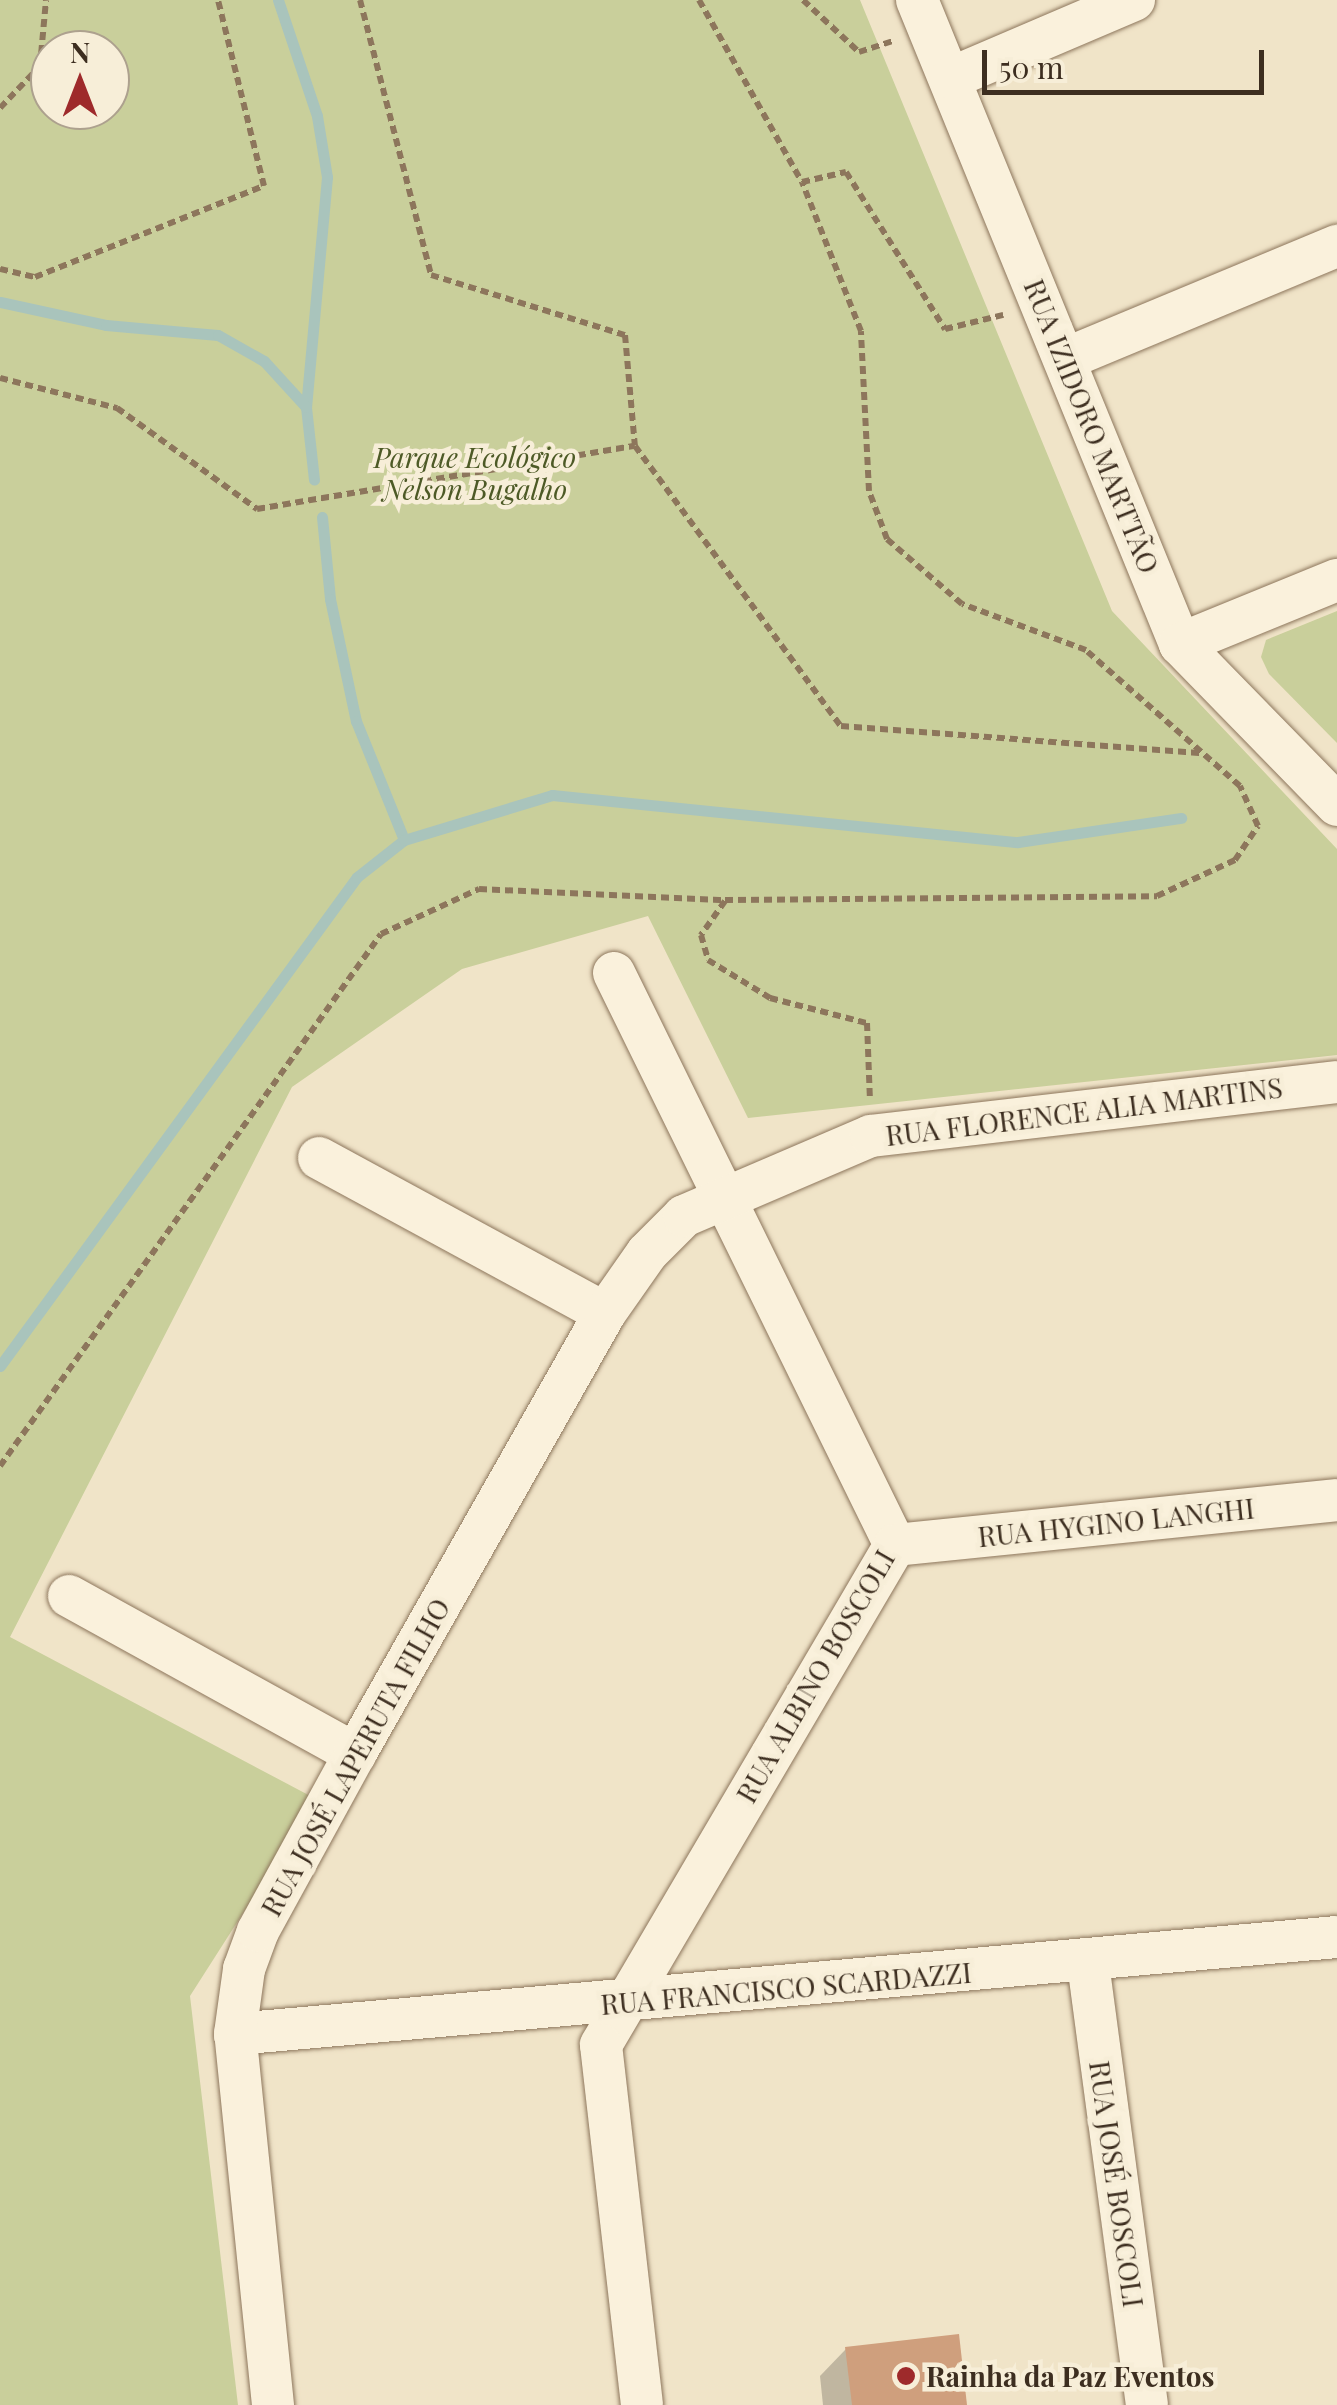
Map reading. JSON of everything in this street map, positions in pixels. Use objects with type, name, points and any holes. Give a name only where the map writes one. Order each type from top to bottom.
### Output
[{"type":"street","points":[[951,78],[1134,0]]},
{"type":"street","name":"RUA IZIDORO MARTTÃO","points":[[923,14],[1180,644],[1337,806]]},
{"type":"street","points":[[1065,359],[1337,246]]},
{"type":"street","points":[[1180,644],[1337,580]]},
{"type":"street","name":"RUA ALBINO BOSCOLI","points":[[614,974],[895,1544],[601,2045],[642,2405]]},
{"type":"street","name":"RUA FLORENCE ALIA MARTINS","points":[[722,1198],[871,1136],[1337,1082]]},
{"type":"street","points":[[319,1158],[606,1313]]},
{"type":"street","name":"RUA JOSÉ LAPERUTA FILHO","points":[[272,2405],[235,2034],[244,1969],[258,1931],[354,1754],[606,1313],[647,1254],[684,1216],[722,1198]]},
{"type":"street","name":"RUA HYGINO LANGHI","points":[[895,1544],[1337,1500]]},
{"type":"street","points":[[69,1596],[354,1754]]},
{"type":"street","name":"RUA FRANCISCO SCARDAZZI","points":[[235,2034],[1088,1963],[1337,1937]]},
{"type":"street","name":"RUA JOSÉ BOSCOLI","points":[[1088,1963],[1147,2405]]},
{"type":"path","points":[[0,108],[40,66],[46,0]]},
{"type":"path","points":[[0,269],[35,277],[264,186],[218,0]]},
{"type":"path","points":[[360,0],[431,275],[625,335],[634,446],[841,726],[1203,754]]},
{"type":"path","points":[[0,1466],[381,934],[479,889],[725,900],[1157,896],[1235,860],[1258,826],[1240,786],[1086,650],[962,604],[887,539],[868,490],[861,331],[802,182],[699,0]]},
{"type":"path","points":[[803,0],[859,52],[923,14]]},
{"type":"path","points":[[802,182],[846,172],[946,329],[1043,305]]},
{"type":"path","points":[[0,378],[117,408],[257,509],[634,446]]},
{"type":"path","points":[[725,900],[701,936],[708,960],[770,998],[868,1024],[871,1136]]},
{"type":"green space","name":"Parque Ecológico Nelson Bugalho","points":[[0,0],[860,0],[1112,611],[1337,849],[1337,1055],[748,1118],[648,916],[462,969],[292,1087],[10,1637],[316,1799],[190,1996],[238,2405],[0,2405]]},
{"type":"green space","points":[[1337,611],[1337,743],[1269,674],[1261,657],[1266,640]]},
{"type":"building","name":"Rainha da Paz Eventos","points":[[959,2334],[967,2405],[852,2405],[845,2347]]},
{"type":"waterway","points":[[278,0],[317,116],[327,177],[306,407],[314,480]]},
{"type":"waterway","points":[[0,302],[106,325],[218,335],[264,361],[306,407]]},
{"type":"waterway","points":[[322,517],[330,599],[356,721],[404,840]]},
{"type":"waterway","points":[[0,1366],[357,877],[404,840],[552,795],[1018,842],[1181,818]]},
{"type":"place","name":"Rainha da Paz Eventos","points":[[906,2376]]}]
